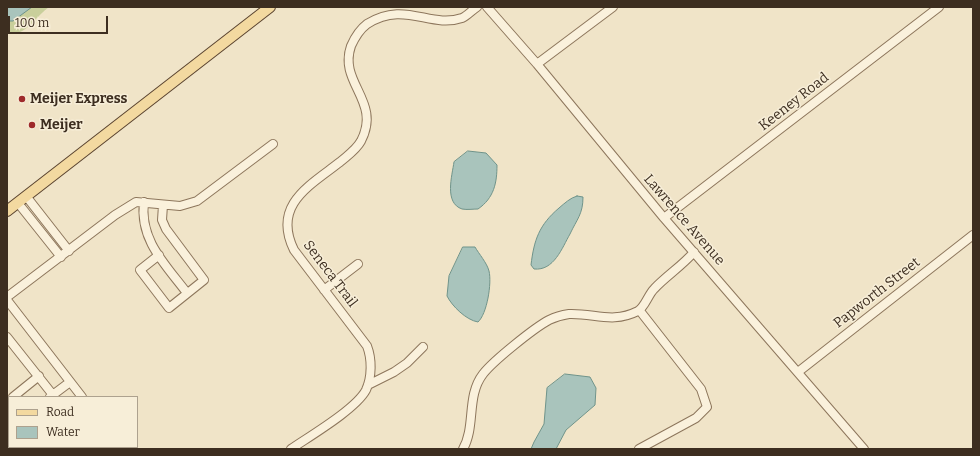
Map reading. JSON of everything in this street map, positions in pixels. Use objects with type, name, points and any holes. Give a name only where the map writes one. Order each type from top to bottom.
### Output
[{"type":"main road","points":[[7,211],[270,7]]},
{"type":"street","name":"Seneca Trail","points":[[291,449],[358,401],[368,385],[371,361],[367,346],[294,250],[288,233],[287,218],[292,205],[300,193],[353,151],[361,140],[368,122],[365,103],[351,75],[348,57],[355,37],[366,24],[378,16],[395,9],[410,10],[450,20],[464,18],[477,7]]},
{"type":"street","name":"Lawrence Avenue","points":[[487,7],[537,64],[664,218],[864,449]]},
{"type":"street","points":[[537,64],[612,7]]},
{"type":"street","name":"Keeney Road","points":[[664,218],[939,7]]},
{"type":"street","points":[[81,396],[7,299],[115,215],[136,202],[180,206],[197,201],[273,144]]},
{"type":"street","points":[[26,196],[69,251]]},
{"type":"street","points":[[144,202],[142,215],[145,232],[159,255],[187,293]]},
{"type":"street","points":[[18,203],[60,257]]},
{"type":"street","points":[[159,255],[140,270],[170,308],[204,280],[166,229],[162,220],[163,205]]},
{"type":"street","name":"Papworth Street","points":[[798,372],[973,235]]},
{"type":"street","points":[[463,449],[468,440],[473,395],[478,380],[488,367],[544,323],[558,316],[573,314],[608,319],[622,317],[640,310],[654,289],[681,267],[694,252]]},
{"type":"street","points":[[324,290],[358,264]]},
{"type":"street","points":[[639,449],[696,418],[707,407],[701,389],[640,310]]},
{"type":"street","points":[[7,337],[39,376],[52,396],[70,382]]},
{"type":"street","points":[[368,385],[394,372],[407,363],[423,347]]},
{"type":"street","points":[[14,396],[39,376]]},
{"type":"green space","points":[[7,7],[49,7],[25,29],[13,34],[7,33]]},
{"type":"water","points":[[7,7],[32,7],[13,21],[7,21]]},
{"type":"water","points":[[468,151],[486,153],[497,165],[494,190],[488,200],[478,209],[462,209],[456,206],[451,195],[450,188],[454,162]]},
{"type":"water","points":[[577,196],[583,197],[581,212],[560,252],[547,266],[541,269],[534,269],[531,265],[532,256],[536,240],[542,227],[552,214],[570,199]]},
{"type":"water","points":[[463,247],[475,247],[485,262],[490,276],[486,306],[478,322],[473,321],[460,312],[447,296],[449,276]]},
{"type":"water","points":[[565,374],[590,377],[596,388],[595,405],[566,430],[556,449],[531,449],[544,424],[547,388]]},
{"type":"place","name":"Meijer Express","points":[[22,99]]},
{"type":"place","name":"Meijer","points":[[32,125]]}]
